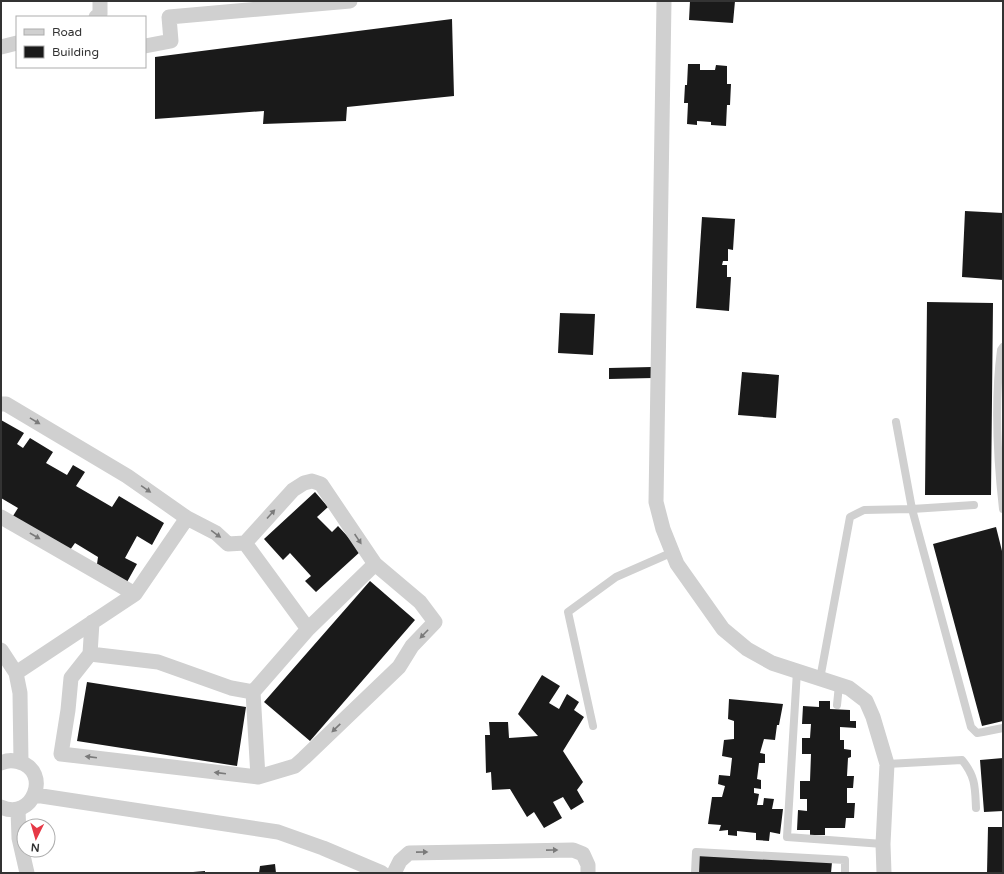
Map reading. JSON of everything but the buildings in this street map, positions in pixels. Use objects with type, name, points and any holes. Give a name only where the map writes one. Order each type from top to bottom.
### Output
[{"type":"street","points":[[97,16],[100,14],[100,1]]},
{"type":"street","points":[[146,46],[171,41],[168,17],[350,1]]},
{"type":"street","points":[[664,1],[656,502],[663,529],[678,564],[723,629],[747,649],[772,663],[849,688],[866,702],[875,724],[887,764],[883,844],[884,873]]},
{"type":"street","points":[[1,49],[16,43]]},
{"type":"street","points":[[1,49],[16,54]]},
{"type":"street","points":[[1,404],[6,404],[126,476],[187,518],[216,533],[228,544],[245,543],[293,490],[304,483],[312,481],[321,484],[374,564],[420,602],[435,622],[412,646],[399,667],[295,766],[258,777],[61,754],[68,710],[71,678],[90,654],[92,622]]},
{"type":"street","points":[[1,517],[135,594]]},
{"type":"street","points":[[16,673],[135,594],[187,518]]},
{"type":"street","points":[[245,543],[308,629]]},
{"type":"street","points":[[258,777],[253,692],[308,629],[374,564]]},
{"type":"street","points":[[1,650],[16,673],[20,693],[21,762]]},
{"type":"street","points":[[90,654],[158,662],[231,688],[253,692]]},
{"type":"street","points":[[1,763],[12,760],[21,762],[28,766],[36,779],[37,788],[35,795],[25,806],[10,810],[1,807]]},
{"type":"street","points":[[35,795],[278,832],[323,848],[382,873]]},
{"type":"street","points":[[18,809],[19,838],[27,873]]},
{"type":"street","points":[[394,873],[400,861],[409,853],[573,850],[583,854],[588,865],[588,873]]},
{"type":"lane","points":[[1003,347],[1001,350],[998,376],[997,450],[1003,509]]},
{"type":"lane","points":[[896,422],[912,509],[970,727],[977,732],[1003,728]]},
{"type":"lane","points":[[820,679],[850,517],[864,510],[974,505]]},
{"type":"lane","points":[[593,726],[568,612],[616,577],[673,552]]},
{"type":"lane","points":[[797,671],[787,837],[883,844]]},
{"type":"lane","points":[[837,705],[839,685]]},
{"type":"lane","points":[[887,764],[962,760],[967,766],[974,780],[976,808]]},
{"type":"lane","points":[[695,873],[696,852],[845,860],[845,873]]}]
